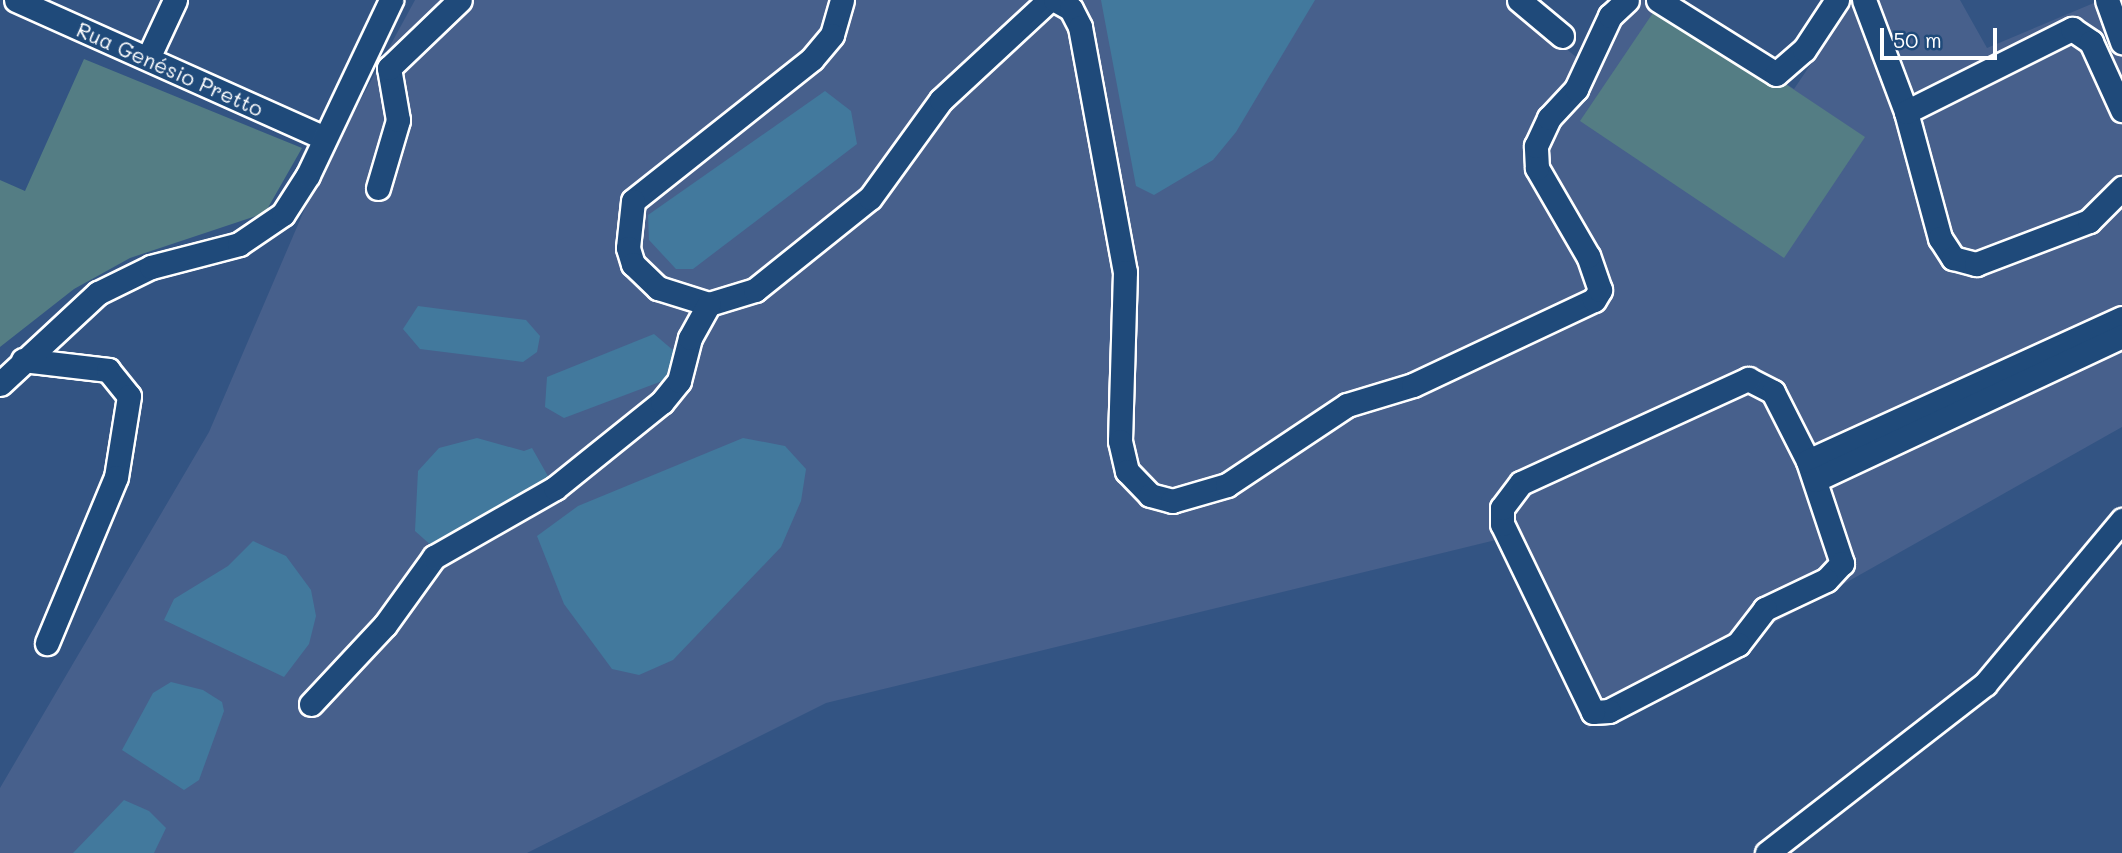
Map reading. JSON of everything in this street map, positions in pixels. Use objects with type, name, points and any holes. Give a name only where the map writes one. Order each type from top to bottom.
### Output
[{"type":"street","name":"Rua Genésio Pretto","points":[[16,0],[325,138]]},
{"type":"street","points":[[148,58],[175,0]]},
{"type":"street","points":[[0,384],[98,293],[151,267],[262,233],[283,214],[325,138],[391,0]]},
{"type":"street","points":[[378,188],[398,120],[389,68],[460,0]]},
{"type":"street","points":[[842,0],[832,35],[812,59],[633,201],[625,233],[633,264],[658,288],[709,304],[755,290],[862,205],[941,100],[1049,0]]},
{"type":"street","points":[[1055,0],[1071,9],[1080,27],[1125,272],[1120,442],[1127,471],[1150,495],[1172,501],[1227,485],[1347,405],[1413,385],[1594,300],[1600,290],[1592,268],[1537,168],[1536,146],[1549,118],[1576,89],[1610,16],[1627,0]]},
{"type":"street","points":[[1519,0],[1562,36]]},
{"type":"street","points":[[1658,0],[1776,74],[1804,50],[1837,0]]},
{"type":"street","points":[[1864,0],[1906,112],[1940,238],[1964,263],[1976,264],[2089,221],[2122,188]]},
{"type":"street","points":[[2107,0],[2122,42]]},
{"type":"street","points":[[1906,112],[2072,29],[2091,43],[2122,110]]},
{"type":"street","points":[[311,704],[385,625],[434,557],[577,473],[662,402],[680,381],[690,338],[709,304]]},
{"type":"street","points":[[1811,471],[2039,364],[2122,318]]},
{"type":"street","points":[[2039,364],[2122,336]]},
{"type":"street","points":[[23,360],[108,370],[129,396],[116,477],[47,643]]},
{"type":"street","points":[[1748,379],[1773,391],[1811,471],[1841,551],[1839,569],[1765,609],[1738,643],[1609,711],[1588,709],[1502,524],[1502,508],[1513,488],[1748,379]]},
{"type":"street","points":[[1767,853],[1985,684],[2122,520]]},
{"type":"shaded area","points":[[415,0],[1506,0],[1586,65],[1641,0],[1661,0],[1794,89],[1854,0],[1960,0],[1987,48],[2101,0],[2122,42],[2122,427],[1588,728],[1504,538],[826,703],[527,853],[0,853],[0,788],[209,432],[318,178]]},
{"type":"shaded area","points":[[1101,0],[1315,0],[1236,132],[1213,160],[1154,195],[1136,186]]},
{"type":"shaded area","points":[[825,91],[851,111],[857,144],[693,269],[676,269],[649,240],[648,215]]},
{"type":"shaded area","points":[[418,306],[526,320],[540,336],[537,352],[523,362],[420,349],[403,329]]},
{"type":"shaded area","points":[[654,334],[674,351],[665,380],[564,418],[545,407],[547,377]]},
{"type":"shaded area","points":[[477,438],[524,451],[532,448],[549,478],[433,547],[415,531],[418,471],[439,448]]},
{"type":"shaded area","points":[[743,438],[785,446],[806,469],[801,501],[781,547],[673,660],[639,675],[612,669],[564,604],[537,536],[578,506]]},
{"type":"shaded area","points":[[253,541],[286,556],[311,590],[316,616],[309,644],[284,677],[164,620],[174,599],[228,566]]},
{"type":"shaded area","points":[[171,682],[203,690],[222,702],[224,711],[199,780],[184,790],[122,750],[153,693]]},
{"type":"shaded area","points":[[124,800],[149,811],[166,828],[154,853],[73,853]]},
{"type":"green space","points":[[1661,1],[1865,137],[1784,258],[1580,121]]},
{"type":"green space","points":[[84,59],[302,148],[265,213],[130,258],[74,289],[0,347],[0,180],[25,191]]}]
